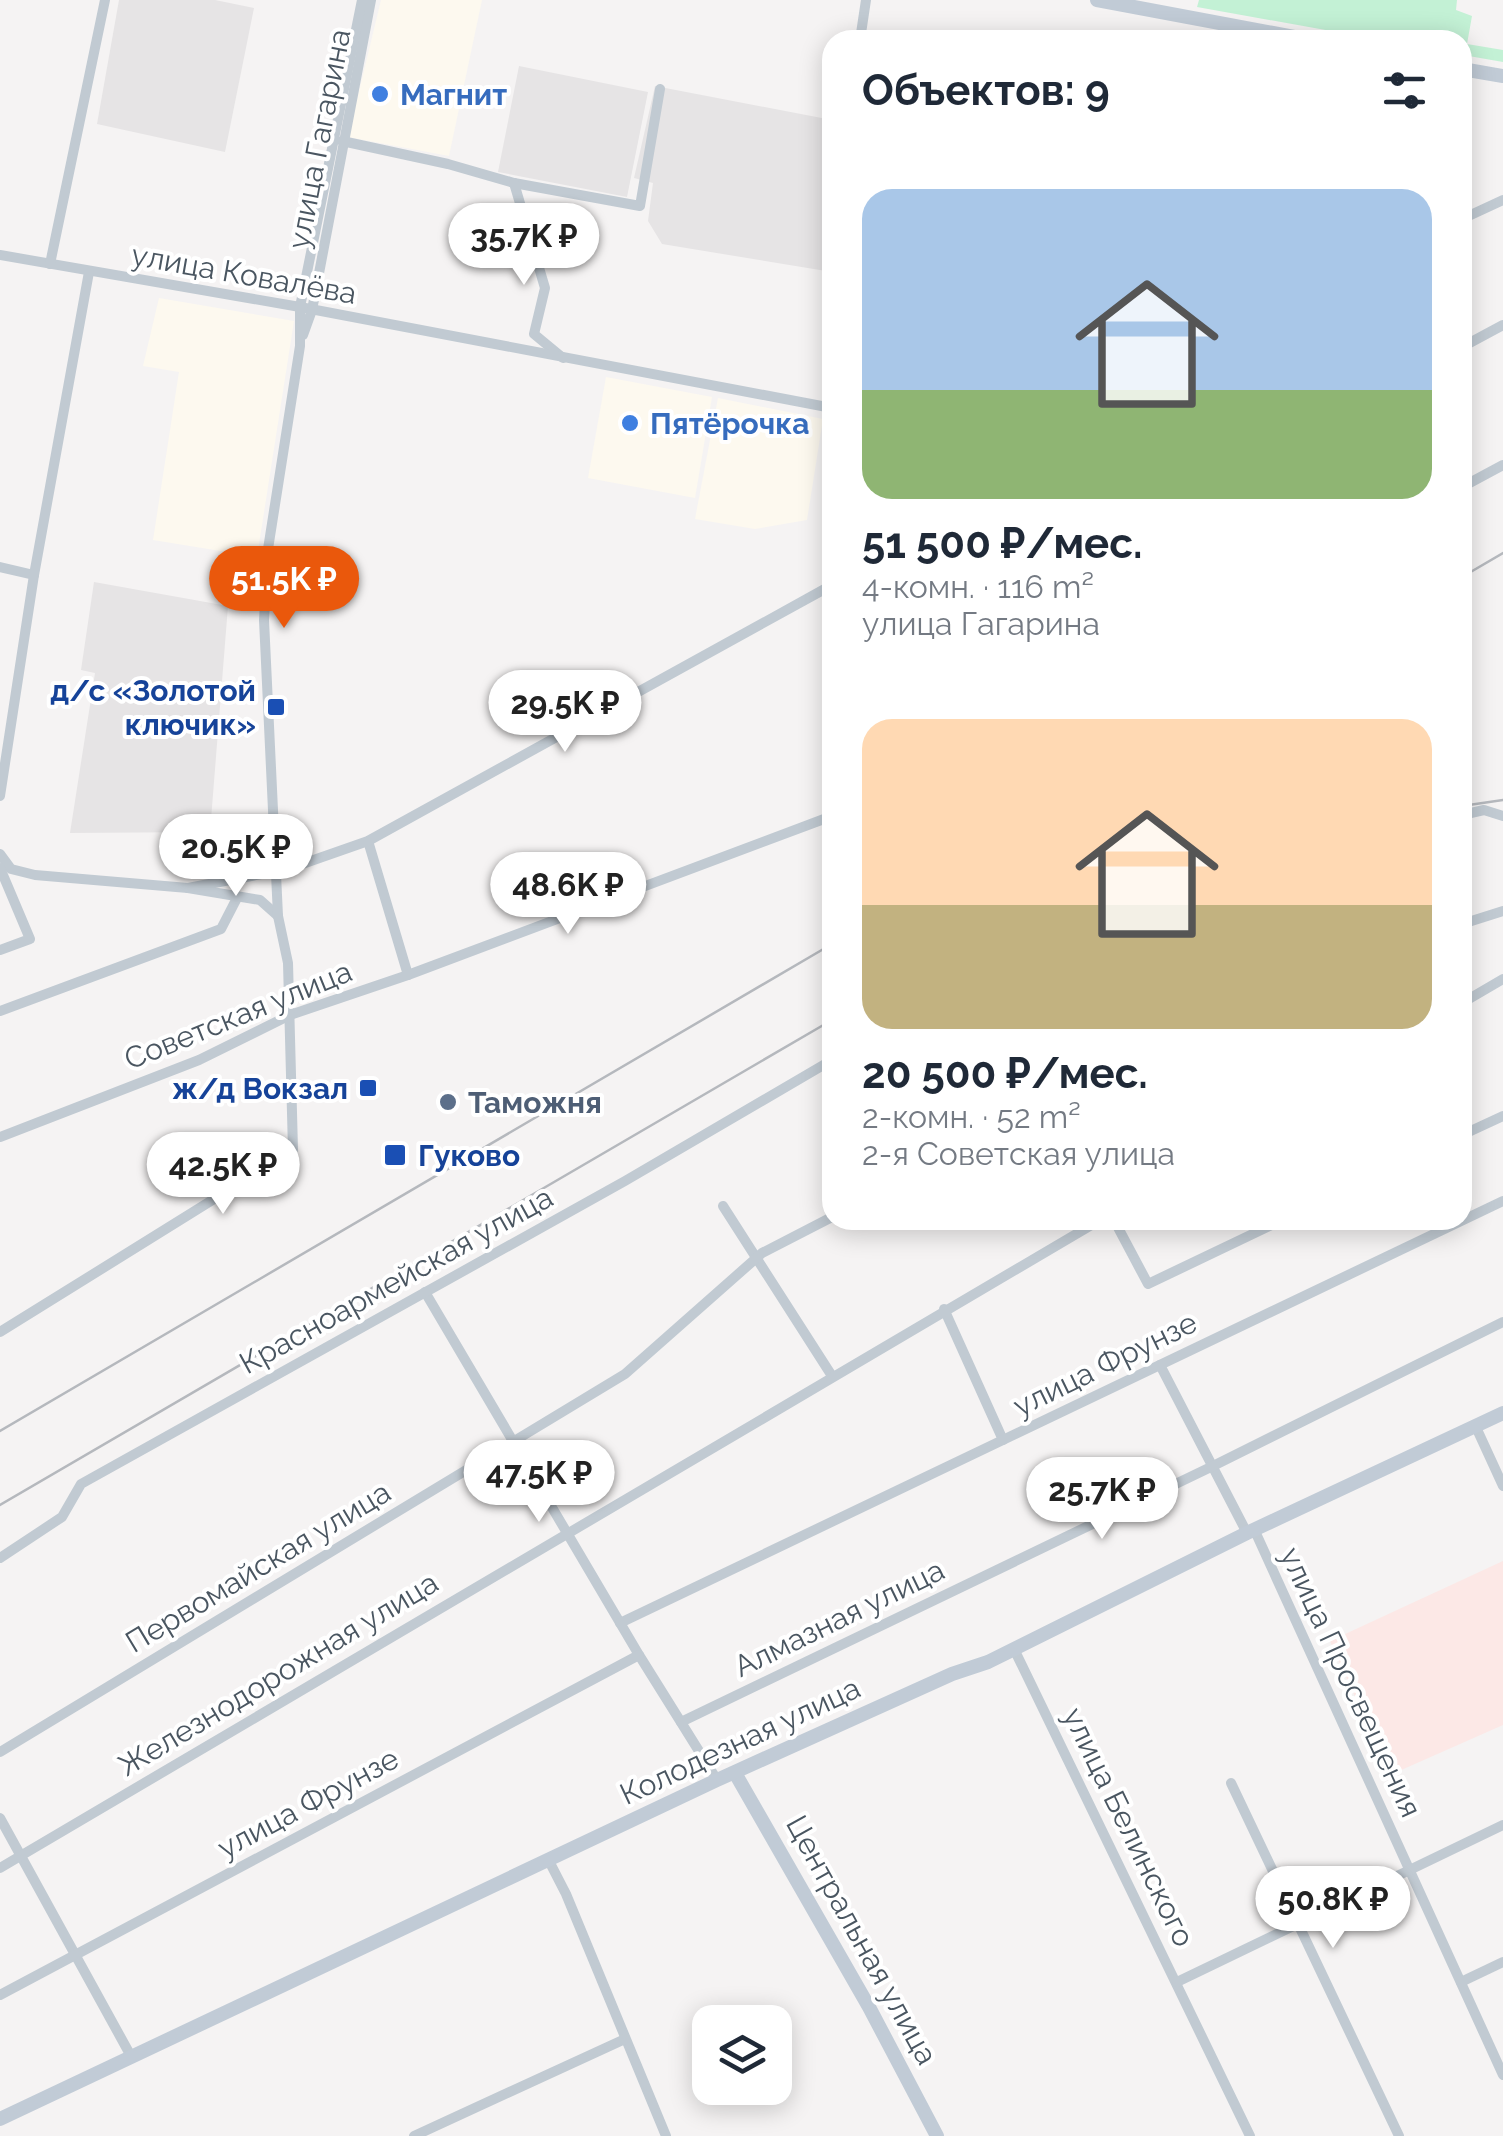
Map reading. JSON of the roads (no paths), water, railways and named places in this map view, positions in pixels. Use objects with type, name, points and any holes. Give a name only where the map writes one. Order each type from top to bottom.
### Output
[{"type":"main road","points":[[1097,0],[1255,30]]},
{"type":"main road","points":[[1472,71],[1503,76]]},
{"type":"main road","name":"Колодезная улица","points":[[0,2119],[717,1780],[1014,1650],[1250,1531],[1503,1412]]},
{"type":"main road","name":"Центральная улица","points":[[735,1773],[870,2007],[937,2136]]},
{"type":"street","points":[[50,264],[105,0]]},
{"type":"street","name":"улица Гагарина","points":[[0,1332],[293,1150],[288,963],[278,916],[264,620],[277,478],[362,0]]},
{"type":"street","name":"улица Гагарина","points":[[306,309],[371,0]]},
{"type":"street","points":[[862,30],[866,0]]},
{"type":"street","points":[[342,141],[514,183],[640,206],[660,89]]},
{"type":"street","points":[[514,183],[545,288],[534,334],[564,359]]},
{"type":"street","points":[[1472,215],[1503,200]]},
{"type":"street","name":"улица Ковалёва","points":[[0,255],[822,406]]},
{"type":"street","points":[[0,794],[34,574],[89,272]]},
{"type":"street","points":[[1472,342],[1503,325]]},
{"type":"street","points":[[1472,482],[1503,465]]},
{"type":"street","points":[[0,567],[34,574]]},
{"type":"street","points":[[188,888],[276,871],[368,841],[822,595]]},
{"type":"street","points":[[1472,813],[1484,810],[1503,816]]},
{"type":"street","name":"Советская улица","points":[[0,1137],[199,1060],[290,1015],[408,976],[822,820]]},
{"type":"street","points":[[368,841],[408,976]]},
{"type":"street","points":[[0,854],[11,869],[34,875],[188,888],[260,900],[278,916]]},
{"type":"street","points":[[0,868],[30,940],[0,950]]},
{"type":"street","points":[[0,1010],[221,928],[238,898]]},
{"type":"street","points":[[1472,921],[1503,911]]},
{"type":"street","points":[[1472,997],[1503,979]]},
{"type":"street","name":"Красноармейская улица","points":[[0,1558],[62,1517],[81,1484],[822,1066]]},
{"type":"street","points":[[1472,1130],[1503,1116]]},
{"type":"street","name":"улица Фрунзе","points":[[1472,1216],[1503,1201]]},
{"type":"street","points":[[723,1206],[832,1376]]},
{"type":"street","name":"Первомайская улица","points":[[0,1752],[625,1374],[756,1258],[822,1222]]},
{"type":"street","name":"Железнодорожная улица","points":[[0,1868],[1083,1230]]},
{"type":"street","points":[[1119,1230],[1148,1284],[1261,1230]]},
{"type":"street","name":"улица Фрунзе","points":[[620,1622],[1443,1230]]},
{"type":"street","points":[[425,1292],[639,1656],[717,1780]]},
{"type":"street","points":[[944,1310],[1004,1440]]},
{"type":"street","name":"Алмазная улица","points":[[681,1722],[1503,1322]]},
{"type":"street","name":"улица Просвещения","points":[[1160,1366],[1250,1531],[1503,2075]]},
{"type":"street","points":[[1476,1425],[1503,1486]]},
{"type":"street","name":"улица Белинского","points":[[1014,1650],[1250,2136]]},
{"type":"street","name":"улица Фрунзе","points":[[0,1995],[639,1656]]},
{"type":"street","points":[[1231,1782],[1399,2136]]},
{"type":"street","points":[[0,1818],[132,2058]]},
{"type":"street","points":[[1177,1982],[1503,1825]]},
{"type":"street","points":[[548,1861],[566,1894],[666,2136]]},
{"type":"street","points":[[1460,1982],[1503,1962]]},
{"type":"street","points":[[414,2136],[432,2132],[625,2040]]},
{"type":"railway","points":[[1472,571],[1503,553]]},
{"type":"railway","points":[[1472,805],[1503,800]]},
{"type":"railway","points":[[0,1431],[822,950]]},
{"type":"railway","points":[[0,1505],[822,1026]]},
{"type":"place","name":"Магнит","points":[[380,94]]},
{"type":"place","name":"Пятёрочка","points":[[630,423]]},
{"type":"place","name":"д/с «Золотой ключик»","points":[[276,707]]},
{"type":"place","name":"ж/д Вокзал","points":[[368,1088]]},
{"type":"place","name":"Таможня","points":[[448,1102]]},
{"type":"place","name":"Гуково","points":[[395,1155]]}]
